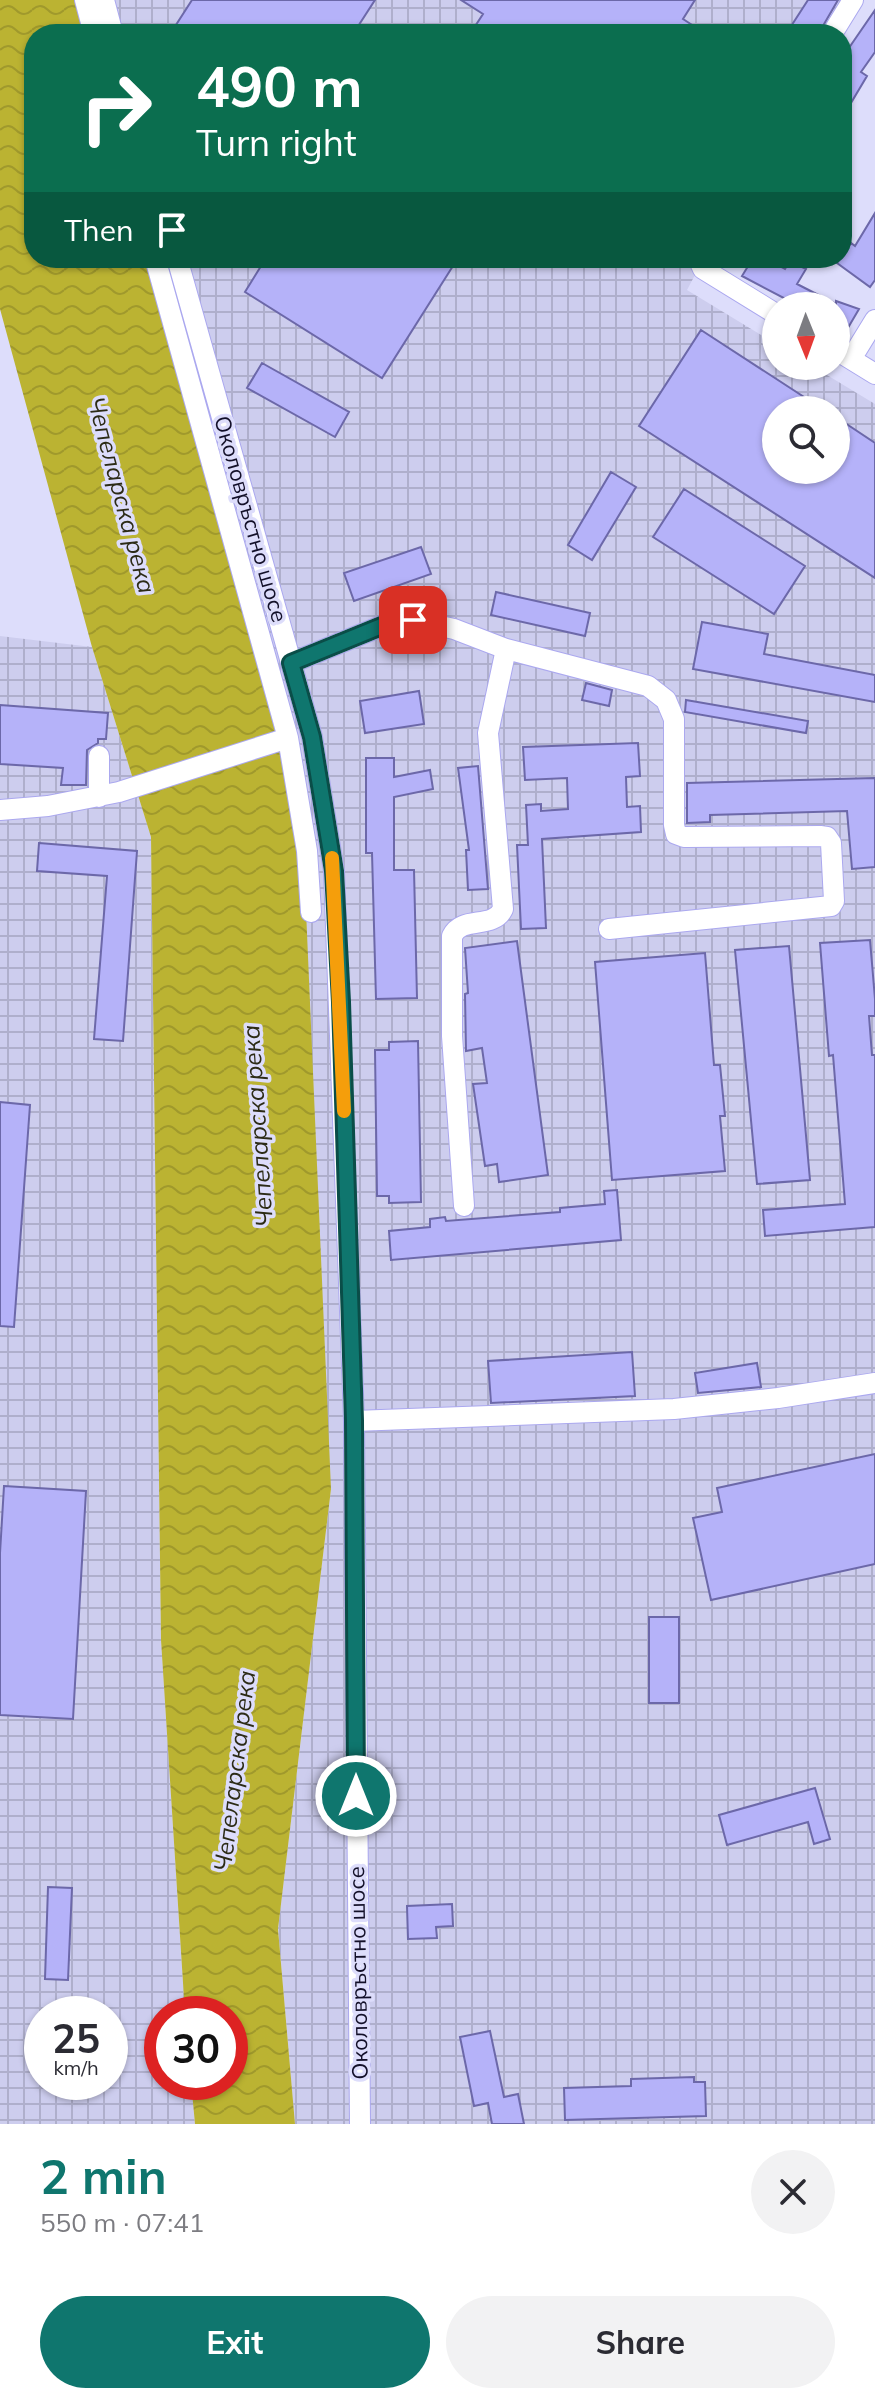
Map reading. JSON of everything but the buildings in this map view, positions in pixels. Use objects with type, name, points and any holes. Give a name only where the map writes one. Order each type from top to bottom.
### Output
[{"type":"street","points":[[85,0],[91,24]]},
{"type":"street","points":[[104,0],[110,24]]},
{"type":"street","points":[[838,24],[853,0]]},
{"type":"street","points":[[158,268],[288,738],[307,851],[311,912]]},
{"type":"street","name":"Околовръстно шосе","points":[[180,268],[312,737],[334,871],[354,1421],[360,2124]]},
{"type":"street","points":[[702,268],[762,305]]},
{"type":"street","points":[[850,348],[875,320]]},
{"type":"street","points":[[850,359],[875,374]]},
{"type":"street","points":[[291,663],[384,625],[413,620],[454,629],[506,649],[648,686],[666,700],[674,719],[676,834],[684,837],[820,836],[827,837],[831,843],[834,901],[831,906],[609,929]]},
{"type":"street","points":[[464,1206],[452,1036],[452,936],[461,926],[494,920],[503,909],[488,733],[506,649]]},
{"type":"street","points":[[0,810],[48,806],[109,794],[288,738]]},
{"type":"street","points":[[99,756],[109,794]]},
{"type":"street","points":[[354,1421],[674,1409],[778,1398],[875,1383]]},
{"type":"shaded area","points":[[80,0],[845,0],[832,24],[86,24]]},
{"type":"shaded area","points":[[148,268],[699,268],[687,290],[762,336],[762,380],[835,380],[875,404],[875,2124],[295,2124],[278,1929],[331,1489]]},
{"type":"shaded area","points":[[0,636],[92,647],[151,837],[161,1640],[184,1996],[144,1996],[144,2100],[193,2100],[195,2124],[0,2124]]},
{"type":"water","name":"Чепеларска река","points":[[0,0],[80,0],[86,24],[24,24],[24,268],[150,268],[275,721],[305,887],[331,1489],[278,1929],[295,2124],[195,2124],[193,2100],[248,2100],[248,1996],[184,1996],[161,1640],[151,837],[92,647],[0,309]]},
{"type":"slow traffic","points":[[332,858],[344,1111]]},
{"type":"route","points":[[356,1796],[354,1421],[334,871],[312,737],[291,663],[384,625],[413,620]]}]
